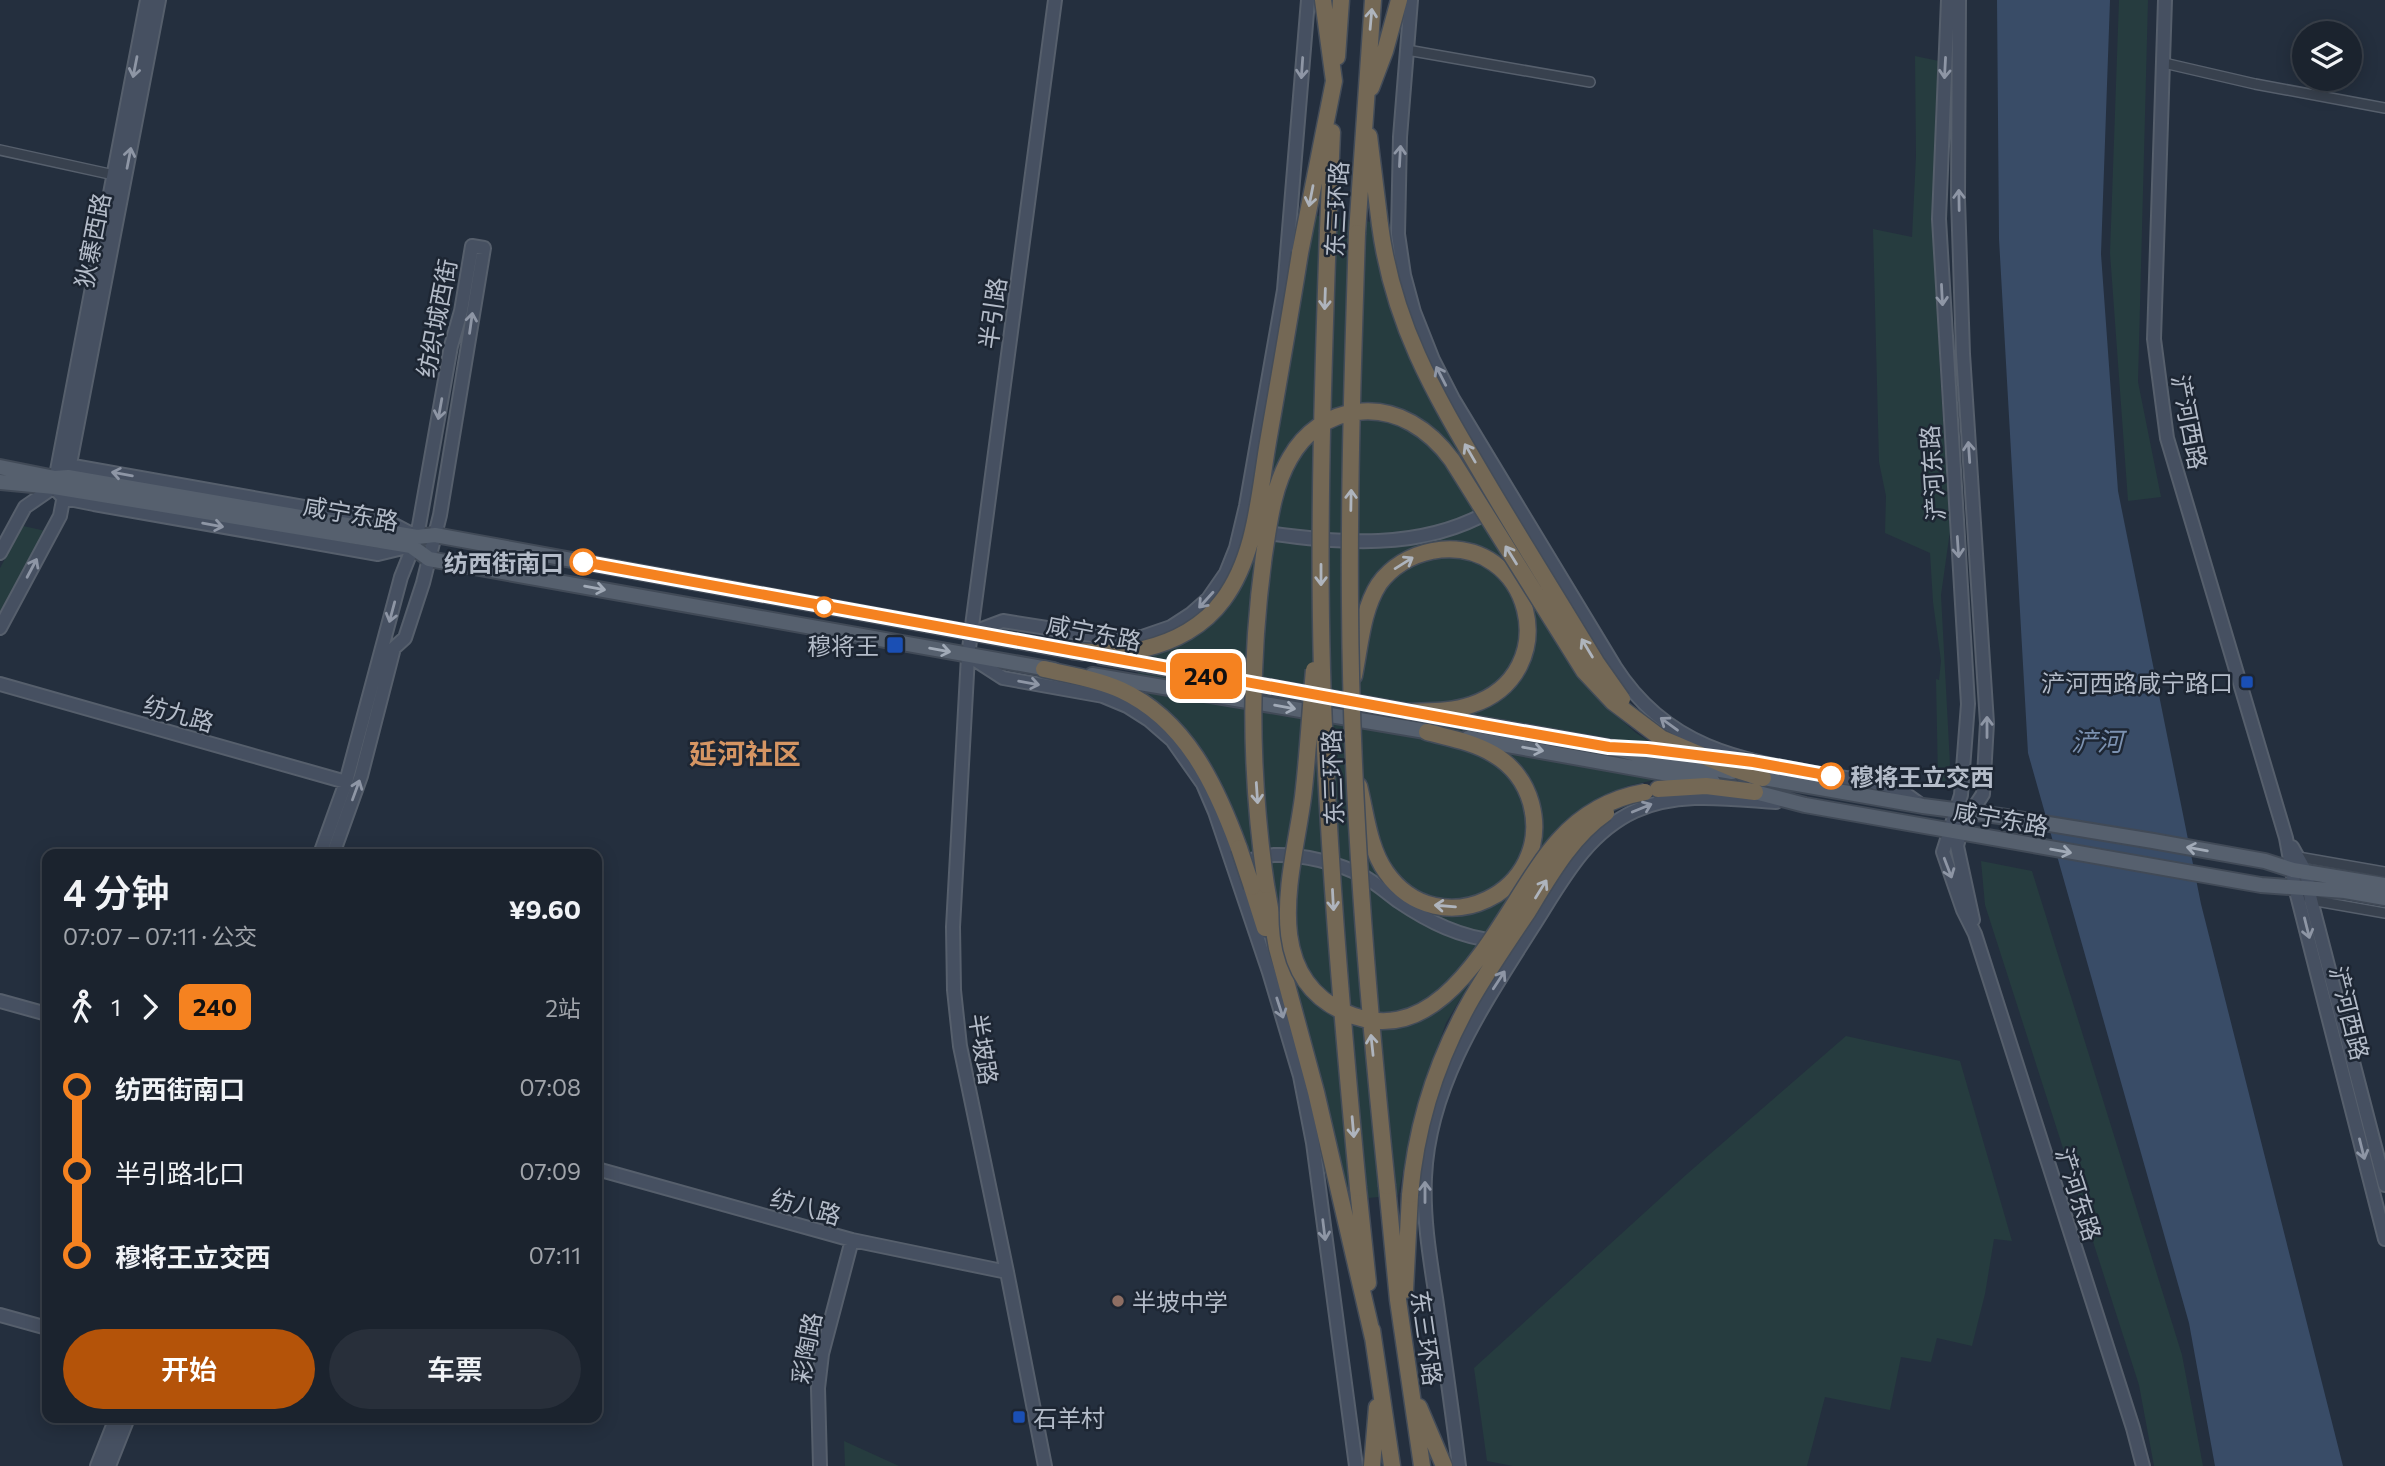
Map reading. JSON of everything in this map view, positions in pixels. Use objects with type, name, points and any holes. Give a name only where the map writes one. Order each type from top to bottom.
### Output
[{"type":"highway","points":[[1072,651],[1110,653],[1143,649],[1172,640],[1205,618],[1223,600],[1241,568],[1256,513],[1300,253],[1335,81],[1323,0]]},
{"type":"highway","name":"东三环路","points":[[1341,0],[1328,230],[1321,489],[1321,605],[1334,913],[1373,1338],[1392,1466]]},
{"type":"highway","name":"东三环路","points":[[1373,0],[1357,233],[1350,502],[1352,689],[1358,852],[1368,1001],[1404,1338],[1422,1466]]},
{"type":"highway","points":[[1399,0],[1385,51],[1364,104],[1386,262],[1397,306],[1429,383],[1606,679],[1629,707],[1661,738]]},
{"type":"highway","points":[[1259,886],[1253,721],[1257,617],[1266,541],[1278,487],[1288,461],[1310,432],[1336,417],[1359,411],[1391,415],[1413,423],[1435,439],[1452,460],[1584,671],[1613,702],[1661,738],[1759,785]]},
{"type":"highway","points":[[1352,689],[1366,618],[1380,584],[1394,569],[1415,556],[1440,550],[1464,551],[1487,558],[1505,572],[1524,603],[1528,628],[1524,656],[1510,680],[1495,694],[1465,707],[1408,712]]},
{"type":"highway","points":[[1321,605],[1306,774],[1287,916],[1289,942],[1298,967],[1314,990],[1334,1006],[1359,1017],[1383,1020],[1410,1016],[1434,1005],[1452,991],[1465,976],[1538,866],[1565,833],[1601,806],[1623,797],[1651,791],[1759,785]]},
{"type":"highway","points":[[1044,669],[1122,690],[1164,719],[1187,742],[1203,765],[1239,848],[1259,886],[1319,1104],[1373,1338]]},
{"type":"highway","points":[[1355,770],[1381,865],[1405,892],[1419,901],[1437,906],[1461,907],[1483,902],[1502,891],[1517,876],[1527,860],[1534,821],[1529,796],[1517,775],[1495,755],[1479,747],[1427,732]]},
{"type":"highway","points":[[1404,1338],[1409,1195],[1415,1155],[1428,1098],[1450,1040],[1471,1000],[1571,846],[1603,815],[1651,791]]},
{"type":"highway","points":[[1372,1466],[1378,1384]]},
{"type":"highway","points":[[1412,1392],[1444,1466]]},
{"type":"main road","name":"咸宁东路","points":[[0,467],[414,542],[435,535],[1609,747],[1759,785],[1791,802],[1954,833],[2260,886],[2305,892],[2345,891],[2385,898]]},
{"type":"main road","name":"咸宁东路","points":[[3,484],[62,479],[206,501],[414,542],[429,559],[968,656],[1125,679],[1665,773],[2000,816],[2299,866],[2385,885]]},
{"type":"main road","points":[[1609,747],[1753,762]]},
{"type":"street","name":"狄寨西路","points":[[62,479],[147,0]]},
{"type":"street","name":"狄寨西路","points":[[62,479],[159,0]]},
{"type":"street","name":"半引路","points":[[971,633],[1055,0]]},
{"type":"street","points":[[971,633],[1003,621],[1117,639],[1157,633],[1191,614],[1213,593],[1230,566],[1241,528],[1284,289],[1308,0]]},
{"type":"street","points":[[1411,0],[1397,219],[1407,288],[1420,329],[1439,372],[1615,667],[1635,694],[1654,713],[1684,734],[1753,762],[1895,788],[1923,806]]},
{"type":"street","name":"浐河东路","points":[[1948,0],[1939,219],[1968,704],[1964,812],[1944,846],[1944,857],[1975,934],[2133,1427],[2143,1466]]},
{"type":"street","name":"浐河东路","points":[[1959,0],[1958,199],[1962,341],[1987,723],[1984,785],[1979,801],[1964,812]]},
{"type":"street","name":"浐河西路","points":[[2165,0],[2154,339],[2167,438],[2286,838],[2299,866],[2385,1239]]},
{"type":"street","points":[[1407,51],[1590,82]]},
{"type":"street","points":[[2164,63],[2255,84],[2385,108]]},
{"type":"street","points":[[0,149],[114,175]]},
{"type":"street","name":"纺织城西街","points":[[322,849],[346,782],[414,542],[472,246],[484,248],[435,535],[405,638],[394,648],[361,776],[335,849]]},
{"type":"street","points":[[0,628],[60,516],[62,479]]},
{"type":"street","points":[[0,553],[25,507],[62,479],[174,483],[389,522],[414,542]]},
{"type":"street","points":[[174,483],[206,501]]},
{"type":"street","points":[[1241,528],[1319,540],[1391,541],[1460,526],[1513,498]]},
{"type":"street","name":"半坡路","points":[[971,633],[953,927],[954,990],[960,1046],[1045,1466]]},
{"type":"street","points":[[968,656],[1003,678],[1115,700],[1158,727],[1177,747],[1203,784],[1233,865],[1289,1037],[1311,1126],[1356,1466]]},
{"type":"street","name":"纺九路","points":[[0,684],[346,782]]},
{"type":"street","points":[[1459,1466],[1424,1186],[1427,1156],[1441,1099],[1464,1039],[1575,861],[1608,826],[1634,811],[1659,802],[1684,799],[1791,802]]},
{"type":"street","points":[[1233,865],[1280,855],[1335,865],[1365,877],[1419,914],[1454,932],[1479,939],[1523,943]]},
{"type":"street","points":[[2299,866],[2385,872]]},
{"type":"street","points":[[2305,892],[2385,913]]},
{"type":"street","name":"浐河西路","points":[[2305,892],[2385,1185]]},
{"type":"street","points":[[0,1001],[42,1013]]},
{"type":"street","name":"纺八路","points":[[602,1169],[852,1240],[1007,1272]]},
{"type":"street","name":"彩陶路","points":[[820,1466],[818,1412],[822,1354],[852,1240]]},
{"type":"street","points":[[0,1315],[42,1327]]},
{"type":"street","points":[[97,1466],[114,1423]]},
{"type":"street","points":[[109,1466],[126,1423]]},
{"type":"green space","points":[[2119,0],[2148,0],[2138,382],[2161,497],[2128,501],[2110,253]]},
{"type":"green space","points":[[1915,56],[1939,61],[1935,118],[1935,211],[1940,373],[1950,531],[1941,595],[1950,764],[1945,782],[1938,780],[1936,679],[1939,680],[1941,661],[1930,553],[1885,533],[1886,496],[1879,462],[1873,229],[1912,237],[1916,156]]},
{"type":"green space","points":[[1312,215],[1373,222],[1387,295],[1397,327],[1426,392],[1560,618],[1573,667],[1608,708],[1636,733],[1666,752],[1659,779],[1627,786],[1586,806],[1561,826],[1526,868],[1516,905],[1446,1023],[1417,1105],[1398,1195],[1348,1200],[1335,1134],[1315,1059],[1228,807],[1136,691],[1140,655],[1219,612]]},
{"type":"green space","points":[[23,526],[46,531],[0,615],[0,568]]},
{"type":"green space","points":[[1981,861],[2032,871],[2182,1355],[2203,1466],[2154,1466],[2139,1385],[1985,905]]},
{"type":"green space","points":[[1846,1036],[1960,1061],[2012,1241],[1994,1239],[1985,1294],[1972,1346],[1937,1338],[1931,1362],[1901,1357],[1890,1410],[1825,1397],[1807,1466],[1513,1466],[1487,1461],[1474,1368],[1687,1174]]},
{"type":"green space","points":[[844,1441],[899,1466],[845,1466]]},
{"type":"water","name":"浐河","points":[[1997,0],[2110,0],[2101,254],[2118,491],[2201,904],[2343,1466],[2215,1466],[2189,1323],[2028,753],[1999,239]]},
{"type":"bus line","name":"240","points":[[583,562],[1609,747],[1753,762],[1831,776]]},
{"type":"place","name":"纺西街南口","points":[[583,562]]},
{"type":"place","name":"穆将王","points":[[895,645]]},
{"type":"place","name":"浐河西路咸宁路口","points":[[2247,682]]},
{"type":"place","name":"穆将王立交西","points":[[1831,776]]},
{"type":"place","name":"半坡中学","points":[[1118,1301]]},
{"type":"place","name":"石羊村","points":[[1019,1417]]},
{"type":"district","name":"延河社区","points":[[745,753]]}]
